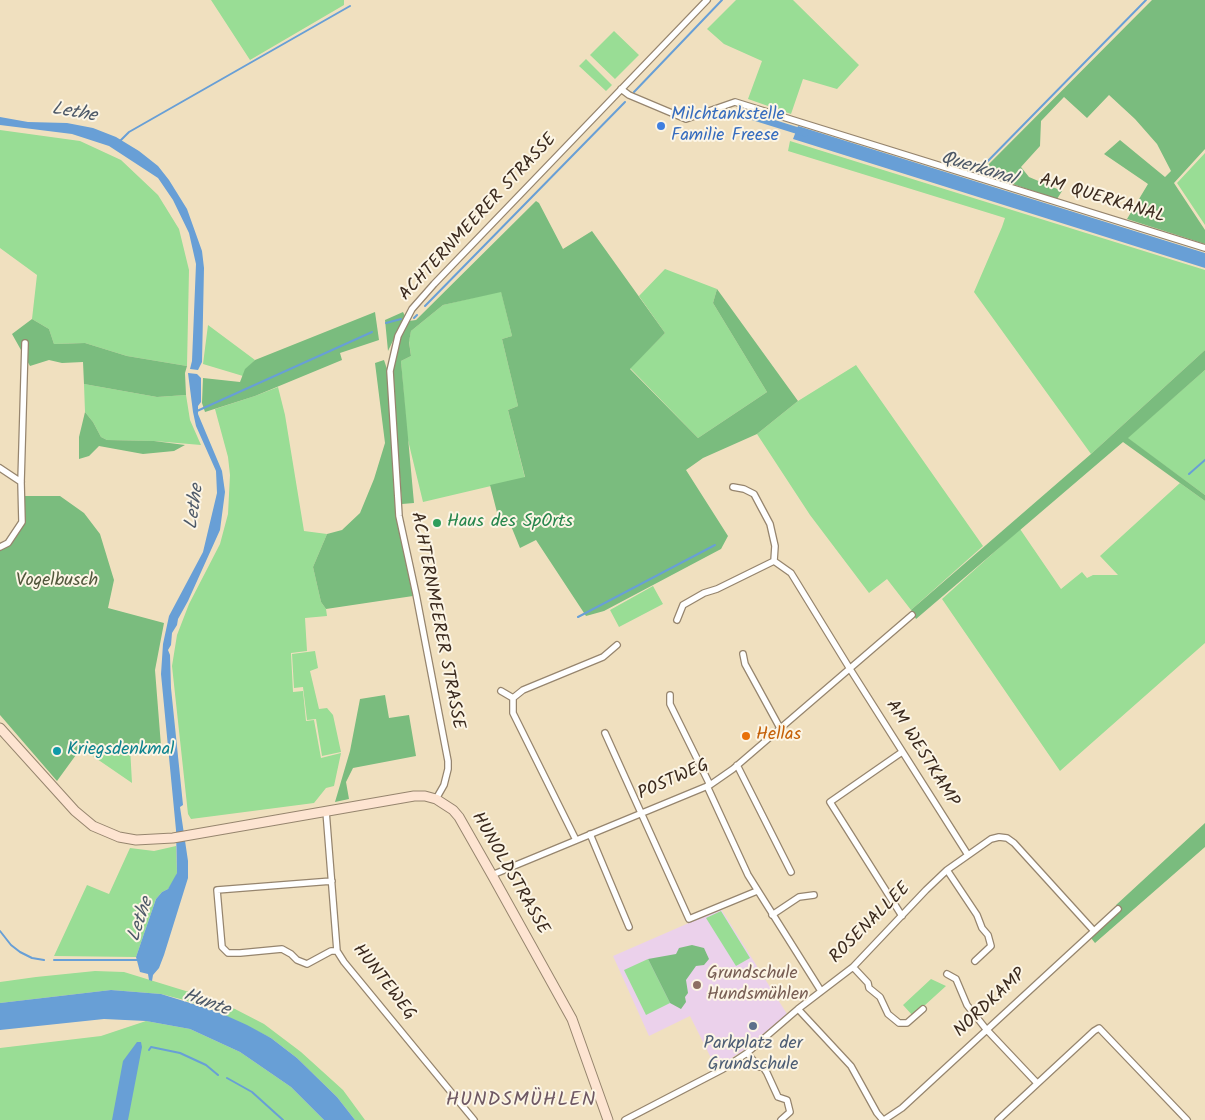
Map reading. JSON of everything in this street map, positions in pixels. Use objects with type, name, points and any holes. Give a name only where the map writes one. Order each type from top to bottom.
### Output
[{"type":"street","name":"ACHTERNMEERER STRASSE","points":[[436,799],[444,785],[448,761],[399,516],[390,371],[398,336],[412,309],[707,0]]},
{"type":"street","name":"AM QUERKANAL","points":[[621,89],[629,95],[686,119],[735,102],[1205,248]]},
{"type":"street","points":[[0,547],[8,543],[22,522],[21,482],[25,343]]},
{"type":"street","points":[[0,468],[21,482]]},
{"type":"street","points":[[677,620],[683,605],[704,593],[717,589],[774,561],[774,546],[770,524],[754,494],[744,489],[733,487]]},
{"type":"street","name":"AM WESTKAMP","points":[[774,561],[791,573],[968,855]]},
{"type":"street","name":"POSTWEG","points":[[492,875],[708,785],[737,765],[912,615]]},
{"type":"street","points":[[513,698],[523,690],[602,657],[616,645]]},
{"type":"street","points":[[743,654],[745,664],[780,728]]},
{"type":"street","points":[[501,691],[513,698]]},
{"type":"street","points":[[670,695],[670,704],[744,867],[757,891],[821,991]]},
{"type":"street","points":[[513,698],[513,713],[576,840]]},
{"type":"street","points":[[0,728],[75,812],[93,826],[119,838],[136,840],[190,836],[414,796],[436,799]]},
{"type":"street","points":[[605,734],[689,919],[757,891]]},
{"type":"street","points":[[902,752],[830,802],[902,916]]},
{"type":"street","points":[[737,765],[791,872]]},
{"type":"street","name":"HUNOLDSTRASSE","points":[[436,799],[452,810],[459,818],[572,1019],[608,1120]]},
{"type":"street","name":"HUNTEWEG","points":[[326,811],[337,951],[474,1120]]},
{"type":"street","points":[[590,834],[629,927]]},
{"type":"street","name":"ROSENALLEE","points":[[625,1120],[723,1069],[747,1053],[798,1009],[853,967],[947,870],[991,840],[1000,837],[1007,838],[1014,843],[1094,931]]},
{"type":"street","points":[[947,870],[988,935],[990,946],[976,961]]},
{"type":"street","points":[[332,880],[217,890],[222,946],[228,953],[282,949],[297,960],[307,964],[331,951],[337,951]]},
{"type":"street","points":[[772,915],[798,898],[814,895]]},
{"type":"street","name":"NORDKAMP","points":[[884,1120],[902,1108],[1118,909]]},
{"type":"street","points":[[853,967],[868,983],[869,988],[880,997],[888,1014],[899,1023],[907,1023],[923,1009]]},
{"type":"street","points":[[947,974],[956,979],[967,1005],[986,1029],[1037,1083]]},
{"type":"street","points":[[798,1009],[851,1066],[877,1113],[884,1120]]},
{"type":"street","points":[[998,1120],[1099,1028],[1187,1120]]},
{"type":"street","points":[[747,1053],[758,1067],[762,1067],[767,1073],[778,1097],[787,1100],[790,1112],[781,1120]]},
{"type":"shaded area","name":"Grundschule Hundsmühlen","points":[[721,909],[787,1014],[744,1050],[716,1068],[690,1016],[649,1036],[613,956]]},
{"type":"green space","points":[[211,0],[344,0],[344,5],[250,60]]},
{"type":"green space","points":[[736,0],[793,0],[859,65],[837,89],[803,79],[791,114],[748,99],[762,61],[724,44],[707,29]]},
{"type":"green space","points":[[1152,0],[1205,0],[1205,149],[1174,183],[1205,230],[1205,244],[1127,219],[1148,184],[1104,154],[1120,140],[1165,177],[1171,171],[1157,144],[1135,119],[1109,95],[1087,118],[1064,97],[1041,121],[1040,146],[1021,167],[1029,177],[1062,191],[1057,199],[980,173]]},
{"type":"green space","points":[[614,31],[639,55],[615,79],[590,55]]},
{"type":"green space","points":[[586,59],[612,85],[606,91],[579,66]]},
{"type":"green space","points":[[0,130],[80,141],[121,160],[158,195],[179,229],[189,270],[187,366],[127,356],[85,343],[54,344],[49,329],[32,319],[37,275],[0,248]]},
{"type":"green space","points":[[790,141],[1205,270],[1205,350],[1091,454],[974,292],[1005,218],[788,151]]},
{"type":"green space","points":[[1205,153],[1205,225],[1177,183]]},
{"type":"green space","points":[[536,201],[539,203],[563,249],[592,231],[665,333],[630,369],[698,438],[767,392],[713,303],[717,289],[798,401],[757,434],[703,458],[686,470],[728,536],[721,549],[604,611],[586,616],[536,540],[520,548],[509,521],[500,524],[490,485],[525,477],[508,410],[518,406],[502,339],[512,336],[501,292],[443,305],[411,331],[409,342],[411,356],[401,361],[414,503],[402,504],[392,370],[400,338],[409,321],[416,320]]},
{"type":"green space","points":[[665,269],[717,289],[713,303],[767,392],[698,438],[630,368],[665,333],[639,296]]},
{"type":"green space","points":[[501,291],[512,336],[502,339],[518,406],[508,410],[525,478],[423,502],[407,436],[401,361],[411,356],[409,341],[411,331],[443,305]]},
{"type":"green space","points":[[375,312],[379,340],[340,353],[342,360],[255,396],[205,412],[202,403],[203,378],[240,382],[245,369],[255,360]]},
{"type":"green space","points":[[403,312],[405,316],[388,351],[385,320]]},
{"type":"green space","points":[[32,319],[49,329],[54,344],[85,343],[127,356],[187,366],[185,373],[186,395],[157,397],[84,384],[83,362],[62,363],[49,360],[30,366],[12,334]]},
{"type":"green space","points":[[208,325],[255,360],[246,369],[243,376],[203,364]]},
{"type":"green space","points":[[1205,350],[1205,370],[1128,438],[1205,495],[1205,501],[1123,442],[916,619],[911,610],[1091,454]]},
{"type":"green space","points":[[384,360],[387,369],[396,517],[413,596],[326,609],[321,602],[313,567],[327,534],[342,530],[360,513],[374,479],[385,443],[375,363]]},
{"type":"green space","points":[[856,365],[983,546],[911,610],[887,579],[869,593],[810,515],[757,434],[798,401]]},
{"type":"green space","points":[[1205,370],[1205,495],[1127,438]]},
{"type":"green space","points":[[84,384],[157,397],[186,395],[190,420],[201,445],[107,440],[101,437],[85,412]]},
{"type":"green space","points":[[278,387],[285,415],[304,531],[327,534],[313,567],[321,602],[326,609],[327,616],[305,618],[307,651],[291,653],[293,692],[303,691],[306,721],[314,720],[321,758],[341,753],[334,786],[326,788],[314,803],[191,819],[188,814],[172,666],[177,635],[189,604],[220,544],[228,514],[230,475],[228,457],[215,409]]},
{"type":"green space","points":[[85,412],[101,437],[107,440],[154,441],[185,445],[174,451],[143,454],[99,446],[89,456],[79,459],[79,437]]},
{"type":"green space","points":[[1180,483],[1205,501],[1205,643],[1060,771],[942,599],[1020,529],[1061,589],[1082,572],[1087,578],[1093,575],[1118,575],[1100,556]]},
{"type":"green space","name":"Vogelbusch","points":[[24,496],[60,496],[84,513],[100,534],[114,580],[108,608],[164,623],[155,670],[161,746],[81,748],[57,781],[0,715],[0,549],[24,524]]},
{"type":"green space","points":[[653,586],[663,604],[619,627],[610,610]]},
{"type":"green space","points":[[315,651],[318,668],[310,671],[319,709],[327,708],[333,715],[341,752],[322,756],[316,719],[307,720],[303,687],[294,688],[292,654]]},
{"type":"green space","points":[[385,695],[389,718],[409,715],[416,756],[353,768],[346,782],[349,799],[335,802],[350,751],[360,699]]},
{"type":"green space","points":[[130,747],[132,783],[81,748]]},
{"type":"green space","points":[[1205,823],[1205,847],[1095,943],[1091,938],[1120,911],[1116,905]]},
{"type":"green space","points":[[176,846],[177,873],[175,880],[156,899],[136,957],[54,956],[87,885],[109,894],[130,848],[154,851]]},
{"type":"green space","points":[[721,911],[750,958],[736,966],[706,918]]},
{"type":"green space","points":[[692,945],[704,948],[709,959],[704,965],[696,966],[686,980],[688,993],[685,997],[686,1002],[681,1009],[670,1003],[648,959],[676,954],[679,948]]},
{"type":"green space","points":[[648,959],[670,1003],[646,1015],[624,970]]},
{"type":"green space","points":[[95,971],[124,972],[202,996],[235,1009],[264,1024],[301,1052],[343,1090],[365,1120],[355,1120],[337,1097],[297,1058],[271,1038],[216,1011],[184,1000],[161,994],[111,990],[0,1003],[0,982]]},
{"type":"green space","points":[[931,979],[946,986],[913,1016],[903,1005]]},
{"type":"green space","points":[[146,1021],[190,1029],[240,1052],[291,1087],[324,1120],[0,1120],[0,1048],[101,1036]]},
{"type":"water","points":[[0,117],[28,122],[67,123],[93,128],[116,137],[139,151],[158,166],[169,180],[187,209],[202,251],[204,268],[202,362],[198,370],[190,369],[192,361],[196,264],[189,233],[173,200],[158,178],[109,146],[72,134],[0,125]]},
{"type":"water","points":[[798,126],[1205,253],[1205,268],[793,139]]},
{"type":"water","points":[[188,373],[197,374],[201,378],[201,402],[198,406],[198,414],[222,471],[225,492],[220,530],[178,619],[168,650],[170,655],[171,688],[183,805],[180,807],[188,861],[188,878],[164,955],[159,968],[153,975],[152,981],[149,980],[148,974],[140,972],[136,957],[156,899],[162,892],[168,889],[177,873],[176,830],[161,674],[163,644],[169,616],[203,552],[217,493],[216,471],[196,426]]},
{"type":"water","points":[[111,990],[161,994],[216,1011],[247,1025],[271,1038],[297,1058],[337,1097],[355,1120],[324,1120],[291,1087],[240,1052],[190,1029],[146,1021],[104,1019],[0,1030],[0,1003]]},
{"type":"water","points":[[137,1042],[141,1042],[142,1047],[128,1120],[112,1120],[123,1061]]},
{"type":"waterway","points":[[634,92],[722,0]]},
{"type":"waterway","points":[[980,169],[1146,0]]},
{"type":"waterway","points":[[120,141],[129,132],[350,6]]},
{"type":"waterway","points":[[425,306],[625,102]]},
{"type":"waterway","name":"Querkanal","points":[[741,113],[805,133]]},
{"type":"waterway","points":[[414,318],[417,315]]},
{"type":"waterway","points":[[386,323],[401,319]]},
{"type":"waterway","points":[[197,411],[372,332]]},
{"type":"waterway","points":[[1189,474],[1205,460]]},
{"type":"waterway","points":[[578,617],[715,545]]},
{"type":"waterway","points":[[0,931],[11,945],[20,952],[32,958],[44,960]]},
{"type":"waterway","points":[[54,960],[139,960]]},
{"type":"waterway","points":[[149,1050],[151,1047],[180,1053],[206,1065],[218,1075]]},
{"type":"waterway","points":[[227,1078],[252,1092],[283,1120]]},
{"type":"place","name":"Milchtankstelle Familie Freese","points":[[661,126]]},
{"type":"place","name":"Haus des SpOrts","points":[[437,523]]},
{"type":"place","name":"Hellas","points":[[746,736]]},
{"type":"place","name":"Kriegsdenkmal","points":[[57,751]]},
{"type":"place","name":"Grundschule Hundsmühlen","points":[[697,985]]},
{"type":"place","name":"Parkplatz der Grundschule","points":[[753,1026]]},
{"type":"district","name":"HUNDSMÜHLEN","points":[[521,1102]]},
{"type":"water label","name":"Lethe","points":[[74,114]]},
{"type":"water label","name":"Lethe","points":[[196,507]]},
{"type":"water label","name":"Lethe","points":[[142,920]]},
{"type":"water label","name":"Hunte","points":[[206,1004]]}]
